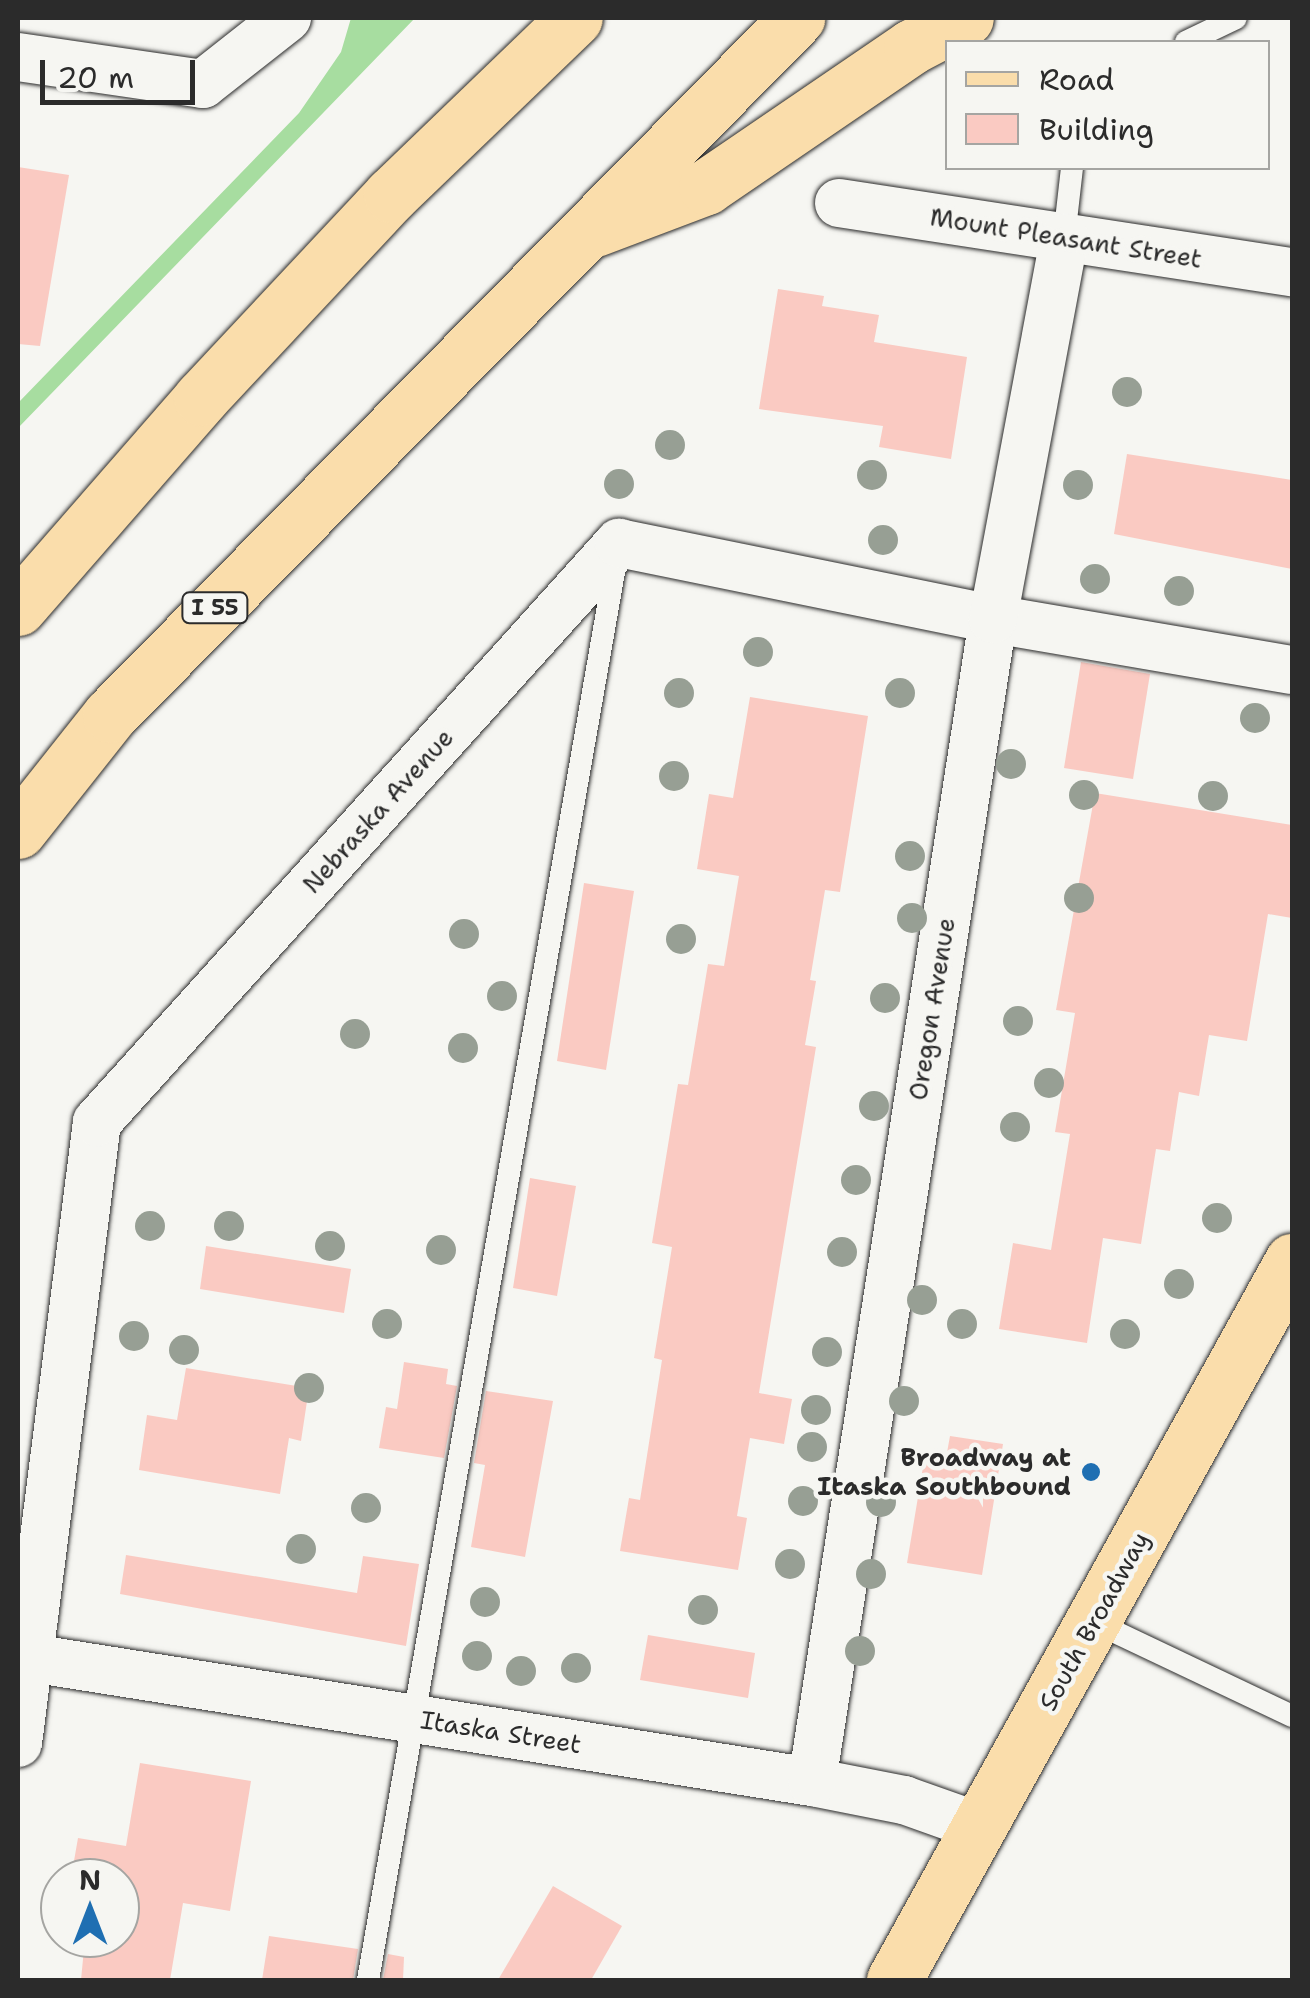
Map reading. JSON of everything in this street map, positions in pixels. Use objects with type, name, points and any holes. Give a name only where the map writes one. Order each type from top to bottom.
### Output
[{"type":"main road","points":[[392,196],[532,18]]},
{"type":"main road","points":[[18,608],[201,398],[392,196],[575,18]]},
{"type":"main road","name":"I 55","points":[[18,832],[110,715],[574,237],[797,18]]},
{"type":"main road","points":[[574,237],[706,187],[911,47],[966,18]]},
{"type":"main road","name":"South Broadway","points":[[894,1980],[1292,1261]]},
{"type":"street","points":[[18,56],[203,84],[287,18]]},
{"type":"street","name":"Mount Pleasant Street","points":[[838,203],[1292,272]]},
{"type":"street","name":"Oregon Avenue","points":[[812,1782],[993,619],[1064,238]]},
{"type":"street","points":[[619,543],[993,619],[1292,670]]},
{"type":"street","name":"Nebraska Avenue","points":[[18,1743],[24,1657],[97,1122],[619,543]]},
{"type":"street","name":"Itaska Street","points":[[24,1657],[812,1782],[904,1800],[980,1827]]},
{"type":"lane","points":[[1190,40],[1236,18]]},
{"type":"lane","points":[[1064,238],[1072,170]]},
{"type":"lane","points":[[368,1980],[619,543]]},
{"type":"lane","points":[[1094,1622],[1292,1716]]},
{"type":"green space","points":[[351,18],[415,18],[18,428],[18,403],[299,113],[341,52]]},
{"type":"building","points":[[18,167],[69,175],[40,346],[18,344]]},
{"type":"building","points":[[778,289],[824,296],[822,306],[879,315],[874,342],[967,357],[951,459],[879,447],[883,426],[759,409]]},
{"type":"building","points":[[1127,454],[1292,480],[1292,569],[1114,534]]},
{"type":"building","points":[[1081,662],[1150,674],[1133,779],[1064,768]]},
{"type":"building","points":[[750,697],[868,716],[840,892],[825,890],[810,980],[816,981],[805,1045],[816,1047],[759,1393],[792,1399],[784,1444],[750,1438],[737,1516],[747,1518],[738,1570],[620,1551],[629,1498],[640,1500],[662,1360],[654,1358],[672,1247],[652,1243],[678,1084],[688,1085],[708,964],[724,966],[739,876],[697,869],[709,794],[733,798]]},
{"type":"building","points":[[1095,793],[1292,825],[1292,918],[1268,914],[1247,1041],[1209,1035],[1199,1096],[1179,1092],[1170,1151],[1156,1149],[1141,1244],[1103,1238],[1087,1343],[999,1329],[1013,1243],[1051,1250],[1070,1134],[1055,1132],[1075,1013],[1056,1010]]},
{"type":"building","points":[[584,883],[634,891],[606,1070],[557,1061]]},
{"type":"building","points":[[530,1178],[576,1186],[557,1296],[513,1288]]},
{"type":"building","points":[[206,1246],[351,1269],[344,1313],[200,1289]]},
{"type":"building","points":[[404,1362],[448,1369],[446,1384],[457,1386],[444,1458],[379,1448],[386,1407],[397,1409]]},
{"type":"building","points":[[186,1368],[309,1388],[301,1441],[289,1438],[280,1494],[139,1470],[147,1415],[177,1420]]},
{"type":"building","points":[[486,1391],[553,1401],[525,1557],[471,1547],[485,1465],[474,1463]]},
{"type":"building","points":[[950,1436],[1003,1444],[982,1575],[907,1563],[925,1455],[946,1458]]},
{"type":"building","points":[[126,1555],[357,1593],[363,1556],[419,1564],[406,1646],[120,1594]]},
{"type":"building","points":[[648,1635],[755,1653],[748,1698],[640,1680]]},
{"type":"building","points":[[140,1763],[251,1781],[230,1911],[183,1903],[170,1980],[81,1980],[83,1958],[140,1958],[140,1858],[74,1858],[78,1838],[126,1846]]},
{"type":"building","points":[[553,1886],[622,1926],[591,1980],[498,1980]]},
{"type":"building","points":[[269,1936],[358,1949],[353,1980],[262,1980]]},
{"type":"building","points":[[388,1954],[404,1957],[403,1980],[383,1980]]},
{"type":"place","name":"Broadway at Itaska Southbound","points":[[1091,1472]]}]
